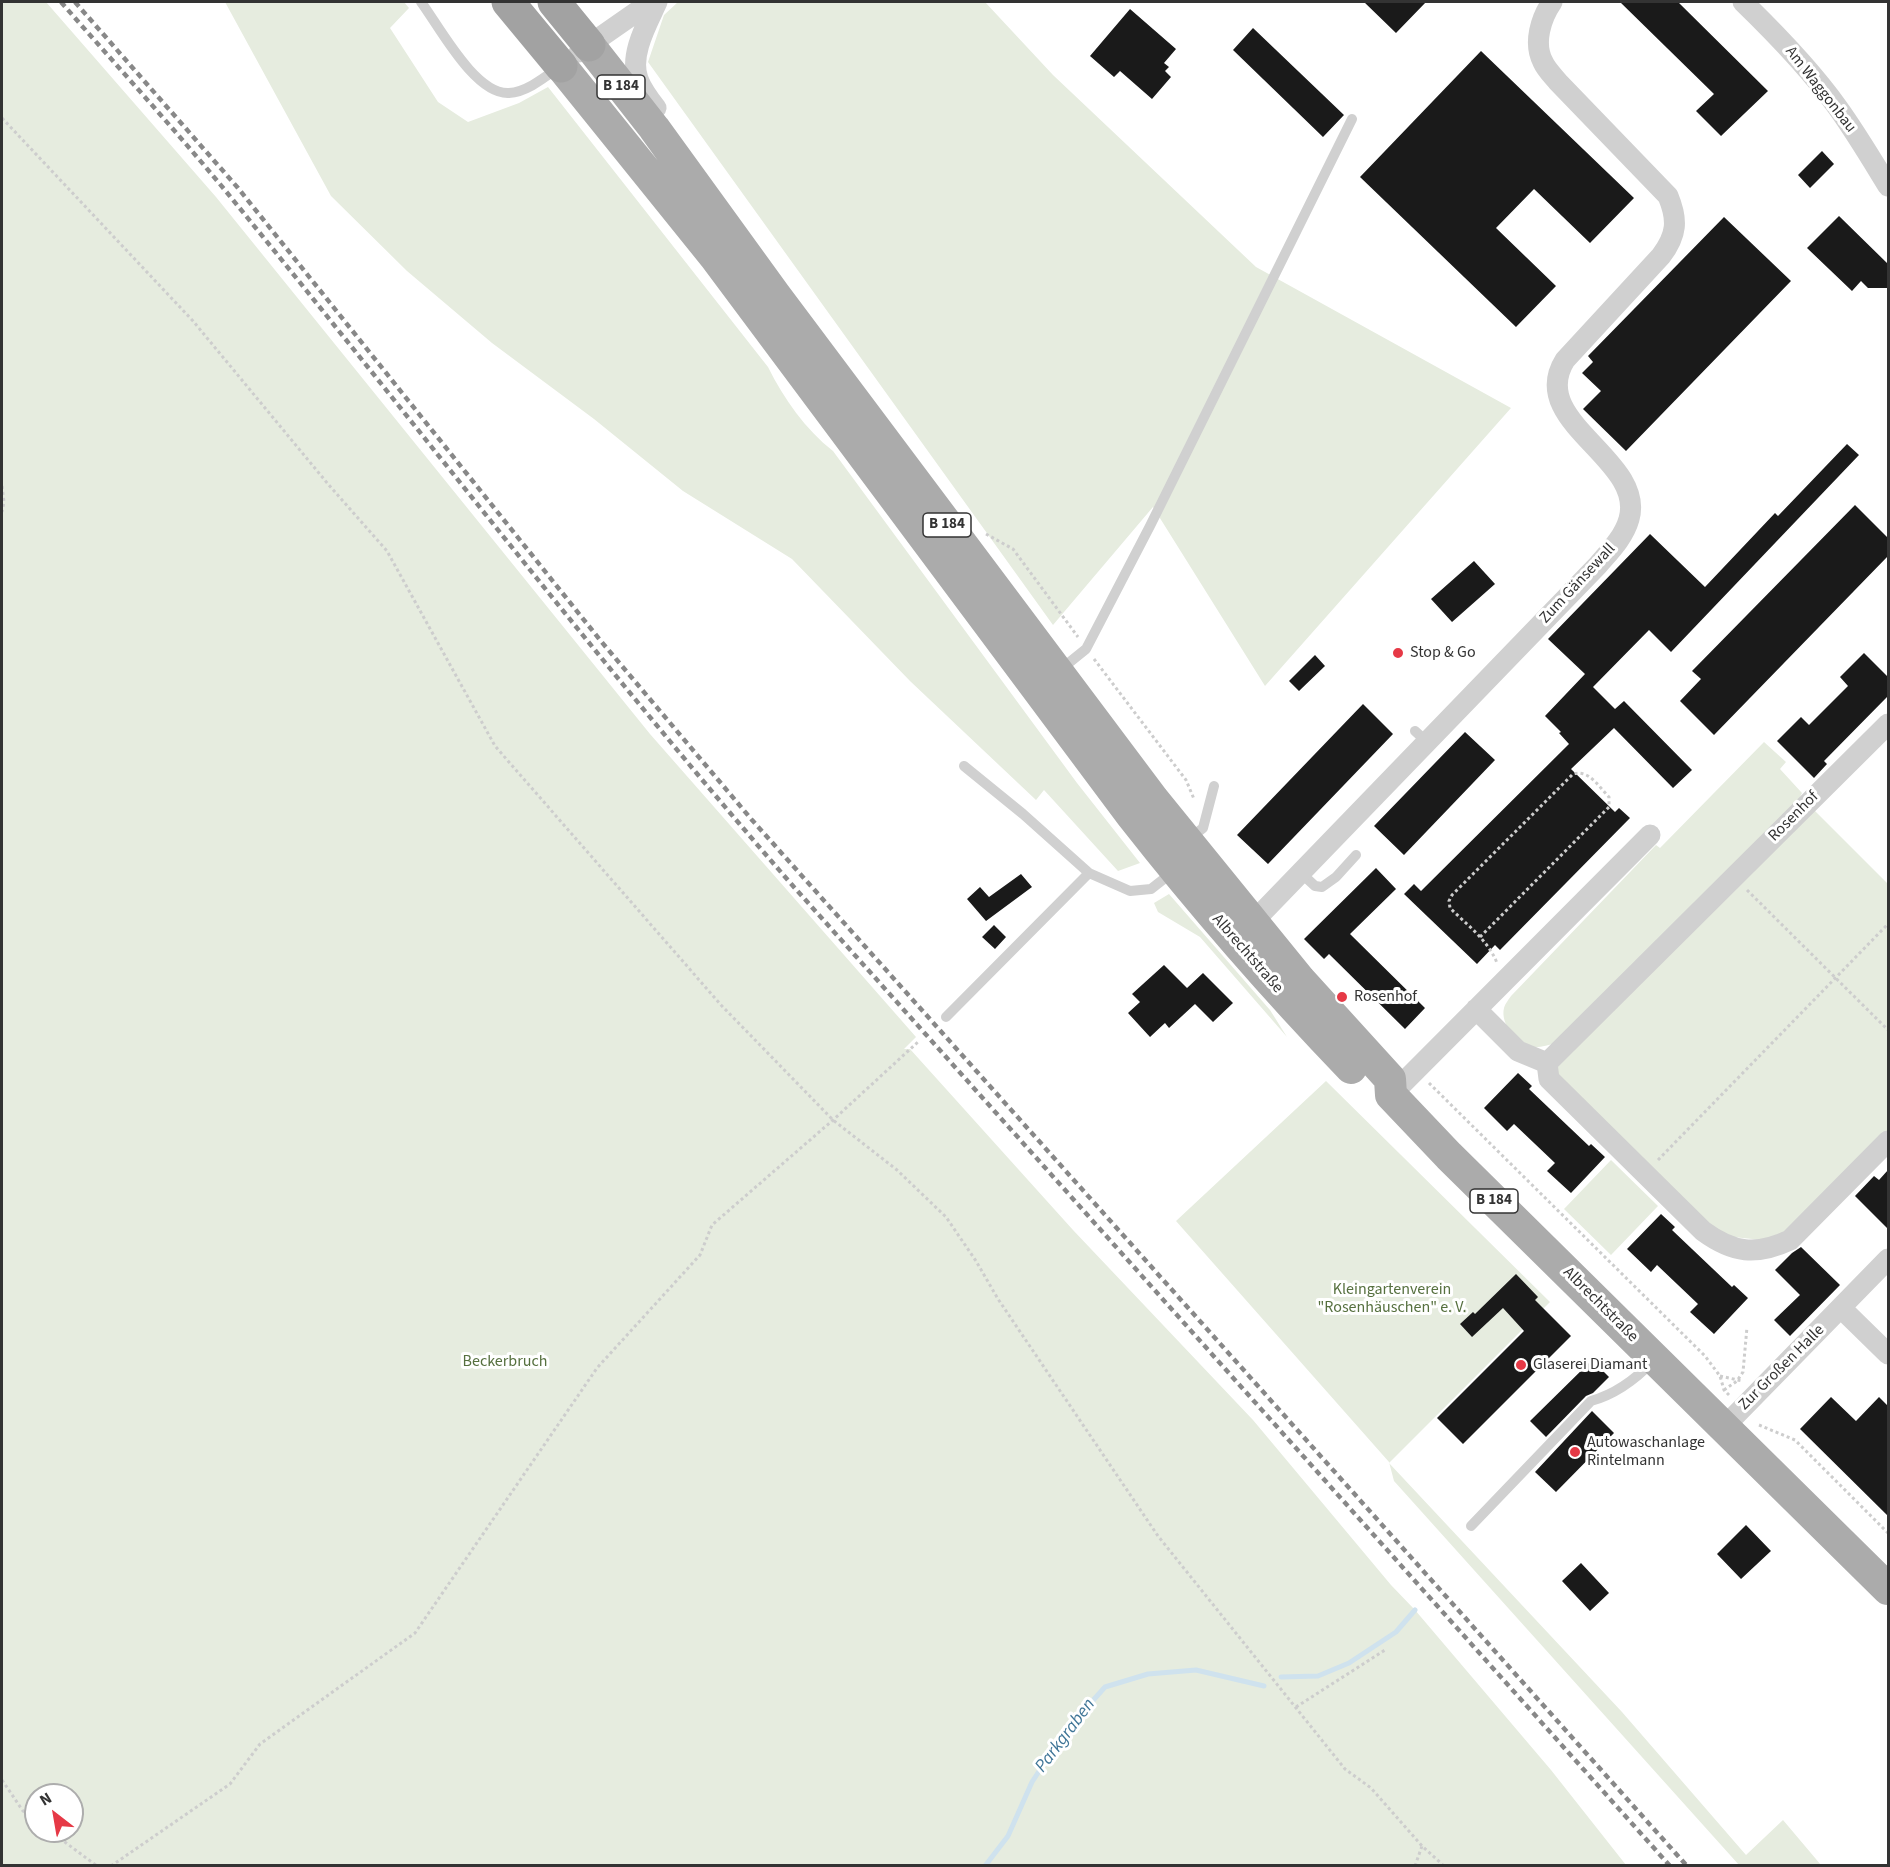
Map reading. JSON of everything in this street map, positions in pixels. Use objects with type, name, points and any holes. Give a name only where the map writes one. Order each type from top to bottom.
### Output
[{"type":"highway","name":"B 184","points":[[508,2],[561,66]]},
{"type":"highway","name":"B 184","points":[[554,2],[589,45]]},
{"type":"main road","name":"B 184","points":[[589,45],[654,128],[775,295],[1057,672],[1186,841],[1252,923]]},
{"type":"main road","name":"B 184","points":[[561,66],[715,257],[1063,726],[1174,870]]},
{"type":"main road","name":"Albrechtstraße","points":[[1174,870],[1262,972],[1375,1094],[1391,1095]]},
{"type":"main road","name":"Albrechtstraße","points":[[1252,923],[1300,980],[1390,1079],[1391,1095],[1449,1156],[1655,1359],[1733,1418],[1888,1589]]},
{"type":"street","points":[[561,66],[651,2]]},
{"type":"street","points":[[654,128],[657,110],[643,91],[636,68],[638,50],[657,2]]},
{"type":"street","name":"Zum Gänsewall","points":[[1252,923],[1301,873],[1421,736],[1599,565],[1624,533],[1630,518],[1631,503],[1619,475],[1568,415],[1560,400],[1557,386],[1559,370],[1565,360],[1671,243],[1675,226],[1674,211],[1668,196],[1558,82],[1542,62],[1539,33],[1543,16],[1552,2]]},
{"type":"street","name":"Am Waggonbau","points":[[1743,2],[1781,39],[1828,95],[1888,186]]},
{"type":"street","name":"Rosenhof","points":[[1547,1063],[1888,724]]},
{"type":"street","points":[[1391,1095],[1650,835]]},
{"type":"street","points":[[1476,1009],[1518,1051],[1547,1063],[1549,1079],[1645,1174],[1703,1231],[1734,1248],[1771,1249],[1790,1240],[1888,1141]]},
{"type":"street","name":"Zur Großen Halle","points":[[1733,1418],[1888,1259]]},
{"type":"street","points":[[1841,1308],[1888,1354]]},
{"type":"lane","points":[[421,2],[472,72],[490,88],[508,93],[518,91],[561,66]]},
{"type":"lane","points":[[1057,672],[1086,649],[1352,119]]},
{"type":"lane","points":[[964,766],[1023,814],[1089,873],[1130,891],[1151,889],[1174,870]]},
{"type":"lane","points":[[1186,841],[1203,828],[1214,786]]},
{"type":"lane","points":[[1301,873],[1315,886],[1322,887],[1336,877],[1356,855]]},
{"type":"lane","points":[[946,1017],[1089,873]]},
{"type":"lane","points":[[1471,1526],[1590,1401],[1606,1397],[1637,1378],[1655,1359]]},
{"type":"path","points":[[2,118],[193,321],[328,484],[387,551],[495,746],[721,1005],[833,1120],[897,1170],[946,1217],[998,1299],[1158,1536],[1345,1769],[1371,1788],[1422,1846],[1444,1866]]},
{"type":"path","points":[[2,486],[4,502],[2,512]]},
{"type":"path","points":[[1480,937],[1609,807],[1608,797],[1586,774],[1580,772],[1574,774],[1452,895],[1449,901],[1450,909],[1480,937],[1492,952],[1504,980]]},
{"type":"path","points":[[1733,877],[1888,1030]]},
{"type":"path","points":[[1645,1174],[1888,924]]},
{"type":"path","points":[[111,1866],[230,1784],[260,1744],[415,1633],[597,1368],[700,1255],[712,1225],[833,1120],[919,1041]]},
{"type":"path","points":[[1415,1070],[1476,1127],[1705,1356],[1720,1377],[1733,1418],[1759,1425],[1795,1440],[1888,1533]]},
{"type":"path","points":[[1724,1390],[1737,1381],[1743,1372],[1747,1327]]},
{"type":"path","points":[[1295,1707],[1385,1650]]},
{"type":"path","points":[[2,1780],[24,1812]]},
{"type":"path","points":[[66,1843],[97,1866]]},
{"type":"path","points":[[1415,1866],[1422,1846]]},
{"type":"green space","name":"Beckerbruch","points":[[2,2],[46,2],[216,197],[650,734],[916,1037],[904,1049],[910,1049],[1073,1230],[1253,1420],[1391,1585],[1551,1770],[1626,1865],[2,1865]]},
{"type":"green space","points":[[225,2],[404,2],[409,8],[390,28],[438,102],[468,122],[519,103],[548,87],[768,367],[796,413],[833,451],[1077,783],[1140,863],[1118,871],[1044,790],[1036,800],[910,681],[792,559],[683,491],[594,419],[492,343],[407,271],[331,196]]},
{"type":"green space","points":[[678,2],[985,2],[1053,75],[1256,267],[1511,408],[1265,686],[1153,507],[1053,625],[648,62],[664,15]]},
{"type":"green space","points":[[1764,742],[1786,762],[1780,769],[1802,793],[1799,799],[1556,1043],[1532,1047],[1515,1038],[1507,1027],[1503,1014],[1511,996],[1656,845],[1660,848]]},
{"type":"green space","points":[[1813,809],[1888,884],[1888,1135],[1790,1230],[1762,1240],[1733,1237],[1717,1231],[1558,1081],[1557,1067]]},
{"type":"green space","points":[[1169,894],[1270,1010],[1287,1037],[1200,937],[1158,912],[1154,903]]},
{"type":"green space","name":"Kleingartenverein \"Rosenhäuschen\" e. V.","points":[[1326,1081],[1550,1302],[1389,1463],[1176,1221]]},
{"type":"green space","points":[[1611,1160],[1658,1206],[1611,1255],[1564,1209]]},
{"type":"green space","points":[[1389,1463],[1622,1712],[1746,1855],[1783,1820],[1821,1865],[1739,1865],[1394,1481]]},
{"type":"building","points":[[1364,2],[1426,2],[1396,33]]},
{"type":"building","points":[[1620,2],[1678,2],[1768,91],[1721,136],[1696,111],[1714,94]]},
{"type":"building","points":[[1130,9],[1176,49],[1164,63],[1169,67],[1165,71],[1171,77],[1152,99],[1120,71],[1114,77],[1090,56]]},
{"type":"building","points":[[1253,28],[1344,115],[1323,137],[1233,50]]},
{"type":"building","points":[[1481,51],[1634,198],[1590,243],[1534,189],[1496,228],[1556,286],[1516,327],[1360,177]]},
{"type":"building","points":[[1822,151],[1834,164],[1810,188],[1798,175]]},
{"type":"building","points":[[1839,216],[1888,264],[1888,288],[1868,288],[1861,281],[1852,291],[1807,248]]},
{"type":"building","points":[[1724,217],[1791,281],[1626,451],[1583,409],[1601,391],[1582,373],[1593,362],[1588,356]]},
{"type":"building","points":[[1847,444],[1859,455],[1671,652],[1649,630],[1593,687],[1615,709],[1624,701],[1692,770],[1673,788],[1614,728],[1571,769],[1615,812],[1619,808],[1630,818],[1500,950],[1495,945],[1477,964],[1404,894],[1414,884],[1421,891],[1569,744],[1545,716],[1585,674],[1548,639],[1650,534],[1705,587],[1775,513],[1778,516]]},
{"type":"building","points":[[1855,505],[1888,538],[1888,556],[1714,735],[1680,701],[1701,679],[1692,671]]},
{"type":"building","points":[[1474,561],[1495,584],[1452,622],[1431,599]]},
{"type":"building","points":[[1864,653],[1888,677],[1888,696],[1824,761],[1827,764],[1814,778],[1777,741],[1801,717],[1809,725],[1848,686],[1840,677]]},
{"type":"building","points":[[1315,655],[1325,666],[1299,691],[1289,681]]},
{"type":"building","points":[[1363,704],[1393,734],[1268,864],[1237,835]]},
{"type":"building","points":[[1465,732],[1495,760],[1404,855],[1374,826]]},
{"type":"building","points":[[1376,868],[1396,889],[1350,934],[1425,1008],[1405,1029],[1329,954],[1324,959],[1304,939]]},
{"type":"building","points":[[1021,874],[1032,887],[986,921],[967,899],[980,887],[989,897]]},
{"type":"building","points":[[994,925],[1006,937],[995,949],[982,937]]},
{"type":"building","points":[[1164,965],[1187,988],[1203,973],[1233,1003],[1213,1022],[1195,1004],[1169,1028],[1165,1023],[1150,1037],[1128,1013],[1140,1002],[1132,994]]},
{"type":"building","points":[[1518,1073],[1532,1086],[1529,1089],[1589,1146],[1591,1144],[1605,1157],[1571,1193],[1547,1171],[1555,1163],[1514,1124],[1507,1131],[1484,1108]]},
{"type":"building","points":[[1888,1170],[1888,1229],[1855,1196],[1874,1176],[1879,1180]]},
{"type":"building","points":[[1661,1214],[1675,1227],[1672,1230],[1732,1287],[1734,1285],[1748,1298],[1714,1334],[1690,1312],[1698,1304],[1657,1265],[1651,1272],[1627,1249]]},
{"type":"building","points":[[1801,1247],[1840,1285],[1790,1336],[1774,1320],[1800,1295],[1775,1270]]},
{"type":"building","points":[[1516,1274],[1538,1297],[1535,1300],[1571,1336],[1463,1444],[1437,1418],[1524,1331],[1503,1308],[1472,1337],[1460,1324],[1473,1312],[1475,1314]]},
{"type":"building","points":[[1592,1360],[1609,1377],[1593,1393],[1586,1396],[1546,1437],[1530,1421]]},
{"type":"building","points":[[1831,1397],[1856,1421],[1879,1397],[1888,1406],[1888,1516],[1800,1429]]},
{"type":"building","name":"Autowaschanlage Rintelmann","points":[[1592,1411],[1614,1433],[1556,1492],[1535,1472]]},
{"type":"building","points":[[1746,1525],[1771,1551],[1741,1579],[1717,1554]]},
{"type":"building","points":[[1581,1563],[1609,1593],[1590,1611],[1562,1581]]},
{"type":"waterway","name":"Parkgraben","points":[[1281,1677],[1318,1676],[1349,1663],[1396,1632],[1415,1610]]},
{"type":"waterway","name":"Parkgraben","points":[[985,1866],[1008,1836],[1032,1782],[1064,1733],[1105,1687],[1148,1674],[1196,1670],[1264,1686]]},
{"type":"railway","points":[[61,2],[224,189],[576,627],[793,886],[1670,1866]]},
{"type":"railway","points":[[75,2],[238,188],[600,640],[752,820],[1687,1866]]},
{"type":"place","name":"Stop & Go","points":[[1398,653]]},
{"type":"place","name":"Rosenhof","points":[[1342,997]]},
{"type":"place","name":"Glaserei Diamant","points":[[1521,1365]]},
{"type":"place","name":"Autowaschanlage Rintelmann","points":[[1575,1452]]}]
